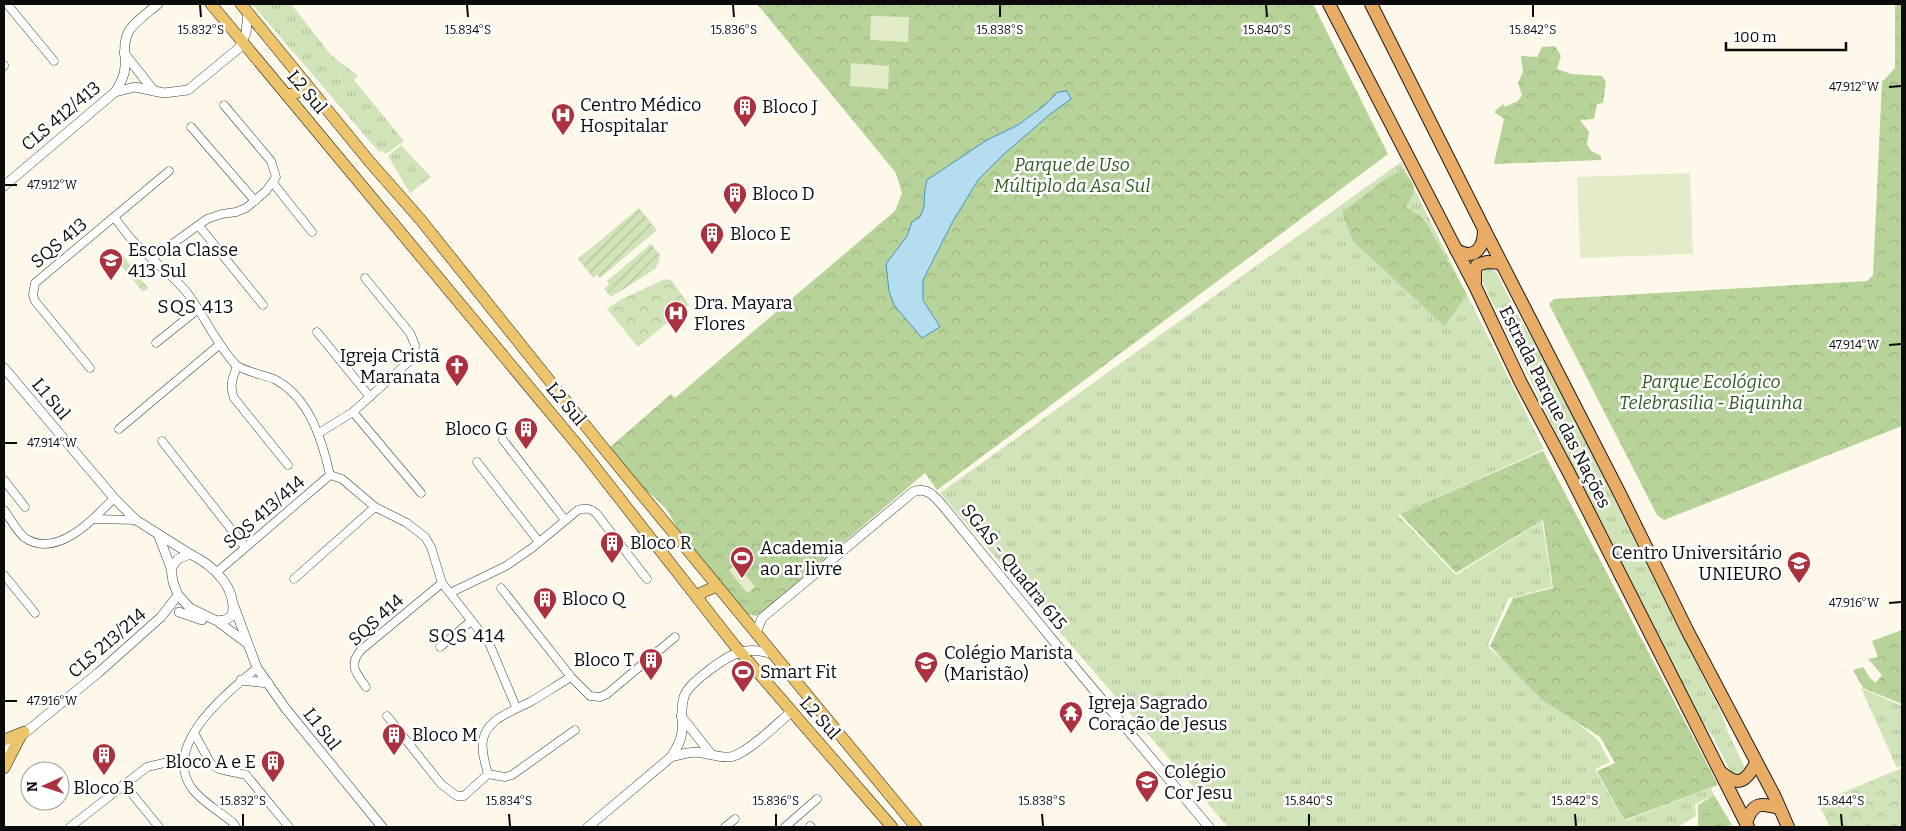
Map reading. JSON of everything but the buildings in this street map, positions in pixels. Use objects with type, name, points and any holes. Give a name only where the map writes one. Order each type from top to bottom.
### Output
[{"type":"highway","name":"Estrada Parque das Nações","points":[[1329,4],[1475,286],[1521,383],[1747,825]]},
{"type":"highway","name":"Estrada Parque das Nações","points":[[1371,4],[1788,827]]},
{"type":"highway","points":[[1456,250],[1469,253],[1479,249],[1483,244],[1484,229]]},
{"type":"highway","points":[[1475,286],[1475,270],[1477,265],[1486,262],[1501,263]]},
{"type":"highway","points":[[1722,773],[1736,781],[1743,780],[1749,776],[1756,763]]},
{"type":"highway","points":[[1747,825],[1750,812],[1755,806],[1762,805],[1779,808]]},
{"type":"main road","name":"L2 Sul","points":[[211,4],[584,453],[740,652],[892,827]]},
{"type":"main road","name":"L2 Sul","points":[[244,8],[420,219],[744,620],[916,827]]},
{"type":"main road","points":[[287,95],[299,92],[305,82]]},
{"type":"main road","points":[[303,114],[308,103],[319,100]]},
{"type":"main road","points":[[699,600],[701,593],[717,586]]},
{"type":"main road","points":[[4,740],[24,733]]},
{"type":"main road","points":[[4,768],[24,733]]},
{"type":"main road","points":[[837,763],[847,760],[853,751]]},
{"type":"street","points":[[7,4],[54,61]]},
{"type":"street","points":[[116,92],[123,78],[126,36],[130,29],[158,4]]},
{"type":"street","points":[[116,92],[135,88],[176,92],[188,90],[234,53],[242,42],[247,29],[244,8]]},
{"type":"street","points":[[124,52],[154,91]]},
{"type":"street","name":"CLS 412/413","points":[[4,186],[116,92]]},
{"type":"street","points":[[153,258],[207,219],[246,208],[273,183],[276,177],[272,162],[224,105]]},
{"type":"street","points":[[191,127],[255,201]]},
{"type":"street","name":"SQS 413","points":[[90,368],[35,301],[33,288],[35,283],[169,171]]},
{"type":"street","points":[[273,183],[312,232]]},
{"type":"street","name":"SQS 413","points":[[114,217],[139,247],[153,258],[188,294],[219,345],[237,366]]},
{"type":"street","points":[[199,226],[263,305]]},
{"type":"street","points":[[319,433],[353,412],[413,360],[416,349],[410,333],[365,278]]},
{"type":"street","points":[[156,343],[197,310]]},
{"type":"street","points":[[317,332],[370,397]]},
{"type":"street","points":[[119,429],[219,345]]},
{"type":"street","points":[[288,465],[234,398],[231,388],[237,366],[258,373],[287,387],[297,396],[319,433],[330,475],[348,483],[375,508],[407,523],[426,537],[442,583],[489,644],[516,707]]},
{"type":"street","name":"L1 Sul","points":[[4,368],[114,498],[136,520],[217,572],[234,606],[257,668],[286,709],[382,827]]},
{"type":"street","points":[[353,412],[421,493]]},
{"type":"street","points":[[503,440],[565,520]]},
{"type":"street","points":[[162,441],[245,547]]},
{"type":"street","points":[[477,462],[539,542]]},
{"type":"street","name":"SQS 413/414","points":[[217,572],[330,475]]},
{"type":"street","points":[[4,480],[25,507]]},
{"type":"street","name":"SGAS - Quadra 615","points":[[756,633],[762,618],[913,492],[921,490],[931,493],[1078,672],[1209,827]]},
{"type":"street","points":[[4,510],[24,537],[42,544],[62,541],[94,519],[114,498]]},
{"type":"street","points":[[294,579],[375,508]]},
{"type":"street","points":[[450,593],[506,566],[578,510],[592,509],[647,580]]},
{"type":"street","points":[[94,519],[136,520]]},
{"type":"street","points":[[158,534],[171,568],[175,598]]},
{"type":"street","points":[[171,568],[178,559],[190,554]]},
{"type":"street","points":[[167,558],[175,598],[217,622],[248,644]]},
{"type":"street","points":[[4,575],[35,613]]},
{"type":"street","name":"SQS 414","points":[[366,687],[355,672],[356,656],[442,583]]},
{"type":"street","points":[[501,588],[571,677],[590,696],[603,696],[674,637]]},
{"type":"street","name":"CLS 213/214","points":[[4,750],[98,673],[161,617],[175,598]]},
{"type":"street","points":[[217,622],[232,616],[234,606]]},
{"type":"street","name":"CLS 213/214","points":[[161,617],[190,608]]},
{"type":"street","points":[[178,612],[226,628]]},
{"type":"street","points":[[744,620],[762,618]]},
{"type":"street","points":[[440,648],[471,622]]},
{"type":"street","points":[[588,827],[672,757],[679,744],[682,732],[683,699],[690,687],[740,652],[755,650],[771,653]]},
{"type":"street","points":[[236,827],[194,791],[186,777],[183,762],[194,733],[209,712],[226,693],[257,668]]},
{"type":"street","points":[[488,774],[483,755],[483,739],[488,728],[516,707],[528,703],[571,677]]},
{"type":"street","points":[[241,680],[268,683]]},
{"type":"street","points":[[672,757],[688,752],[700,752],[731,758],[742,753],[791,712]]},
{"type":"street","points":[[387,716],[441,784],[450,792],[457,796],[464,796],[488,774]]},
{"type":"street","points":[[681,716],[711,754]]},
{"type":"street","points":[[488,774],[505,777],[512,775],[576,730]]},
{"type":"street","points":[[194,733],[211,764],[219,769],[246,776],[289,827]]},
{"type":"street","points":[[70,827],[147,767],[168,762],[183,762]]},
{"type":"street","points":[[124,784],[159,827]]},
{"type":"street","points":[[785,827],[817,799]]},
{"type":"street","points":[[725,827],[735,819]]},
{"type":"green space","points":[[252,4],[291,4],[331,55],[358,76],[354,80],[404,141],[386,154],[383,151],[379,152]]},
{"type":"green space","name":"Parque de Uso Múltiplo da Asa Sul","points":[[757,4],[1313,4],[1388,154],[937,490],[925,473],[757,616],[745,614],[684,540],[667,510],[640,486],[609,448],[671,394],[675,398],[895,211],[902,193],[896,173]]},
{"type":"green space","name":"Parque Ecológico Telebrasília - Biquinha","points":[[1902,4],[1902,426],[1664,520],[1657,515],[1549,304],[1554,299],[1867,281],[1873,275],[1882,82],[1895,68],[1895,5]]},
{"type":"green space","points":[[871,16],[909,17],[908,42],[870,40]]},
{"type":"green space","points":[[1555,46],[1561,56],[1557,69],[1572,74],[1602,76],[1606,82],[1603,103],[1597,104],[1594,119],[1580,120],[1589,132],[1587,144],[1591,151],[1601,156],[1601,160],[1494,164],[1504,119],[1494,112],[1503,104],[1505,107],[1518,101],[1522,95],[1518,83],[1523,72],[1521,56],[1537,57],[1542,47]]},
{"type":"green space","points":[[851,63],[889,66],[888,89],[850,86]]},
{"type":"green space","points":[[401,145],[431,177],[410,193],[388,156]]},
{"type":"green space","points":[[1401,162],[1544,449],[1398,515],[1456,575],[1542,521],[1552,587],[1509,598],[1488,645],[1490,649],[1598,740],[1610,762],[1595,769],[1624,821],[1711,788],[1714,795],[1695,804],[1696,816],[1678,827],[1228,827],[940,493]]},
{"type":"green space","points":[[1403,171],[1411,180],[1414,188],[1406,207],[1419,215],[1427,224],[1467,295],[1444,326],[1353,241],[1342,212],[1390,176]]},
{"type":"green space","points":[[1690,173],[1693,254],[1580,258],[1577,177]]},
{"type":"green space","points":[[639,208],[657,230],[600,278],[597,275],[593,278],[578,259]]},
{"type":"green space","points":[[651,244],[660,255],[655,269],[611,297],[604,289],[609,284],[607,281]]},
{"type":"green space","points":[[121,253],[148,288],[143,292],[115,258]]},
{"type":"green space","points":[[1488,268],[1496,272],[1519,317],[1544,358],[1722,715],[1745,768],[1740,775],[1731,773],[1713,737],[1702,722],[1611,545],[1481,279],[1483,271]]},
{"type":"green space","points":[[667,279],[672,281],[689,305],[638,347],[607,309],[622,299]]},
{"type":"green space","points":[[1543,451],[1718,785],[1624,820],[1597,771],[1615,763],[1600,737],[1541,699],[1490,646],[1513,598],[1553,588],[1543,520],[1456,573],[1400,514]]},
{"type":"green space","name":"Academia ao ar livre","points":[[737,564],[755,587],[747,593],[729,570]]},
{"type":"green space","points":[[1902,630],[1902,704],[1863,688],[1853,670],[1863,667],[1870,678],[1876,683],[1882,675],[1868,659],[1878,657],[1872,641]]},
{"type":"green space","points":[[1861,688],[1902,706],[1902,765],[1897,768]]},
{"type":"green space","points":[[1902,768],[1902,827],[1830,827],[1818,803]]},
{"type":"green space","points":[[1714,795],[1732,825],[1698,827],[1698,805]]},
{"type":"water","points":[[1067,91],[1071,99],[1049,115],[1003,155],[978,180],[953,221],[923,280],[923,300],[940,327],[922,338],[894,305],[889,291],[886,264],[907,236],[912,222],[920,217],[924,207],[927,180],[987,140],[1018,125],[1044,106],[1058,92]]},
{"type":"place","name":"Bloco J","points":[[745,128]]},
{"type":"place","name":"Centro Médico Hospitalar","points":[[563,136]]},
{"type":"place","name":"Bloco D","points":[[735,215]]},
{"type":"place","name":"Bloco E","points":[[712,255]]},
{"type":"place","name":"Escola Classe 413 Sul","points":[[111,281]]},
{"type":"place","name":"Dra. Mayara Flores","points":[[676,334]]},
{"type":"place","name":"Igreja Cristã Maranata","points":[[457,387]]},
{"type":"place","name":"Bloco G","points":[[526,450]]},
{"type":"place","name":"Bloco R","points":[[612,564]]},
{"type":"place","name":"Academia ao ar livre","points":[[742,579]]},
{"type":"place","name":"Centro Universitário UNIEURO","points":[[1799,584]]},
{"type":"place","name":"Bloco Q","points":[[545,620]]},
{"type":"place","name":"Bloco T","points":[[651,681]]},
{"type":"place","name":"Colégio Marista (Maristão)","points":[[926,684]]},
{"type":"place","name":"Smart Fit","points":[[743,693]]},
{"type":"place","name":"Igreja Sagrado Coração de Jesus","points":[[1071,734]]},
{"type":"place","name":"Bloco M","points":[[394,756]]},
{"type":"place","name":"Bloco B","points":[[104,776]]},
{"type":"place","name":"Bloco A e E","points":[[273,783]]},
{"type":"place","name":"Colégio Cor Jesu","points":[[1147,803]]},
{"type":"district","name":"SQS 413","points":[[196,306]]},
{"type":"district","name":"SQS 414","points":[[467,635]]}]
